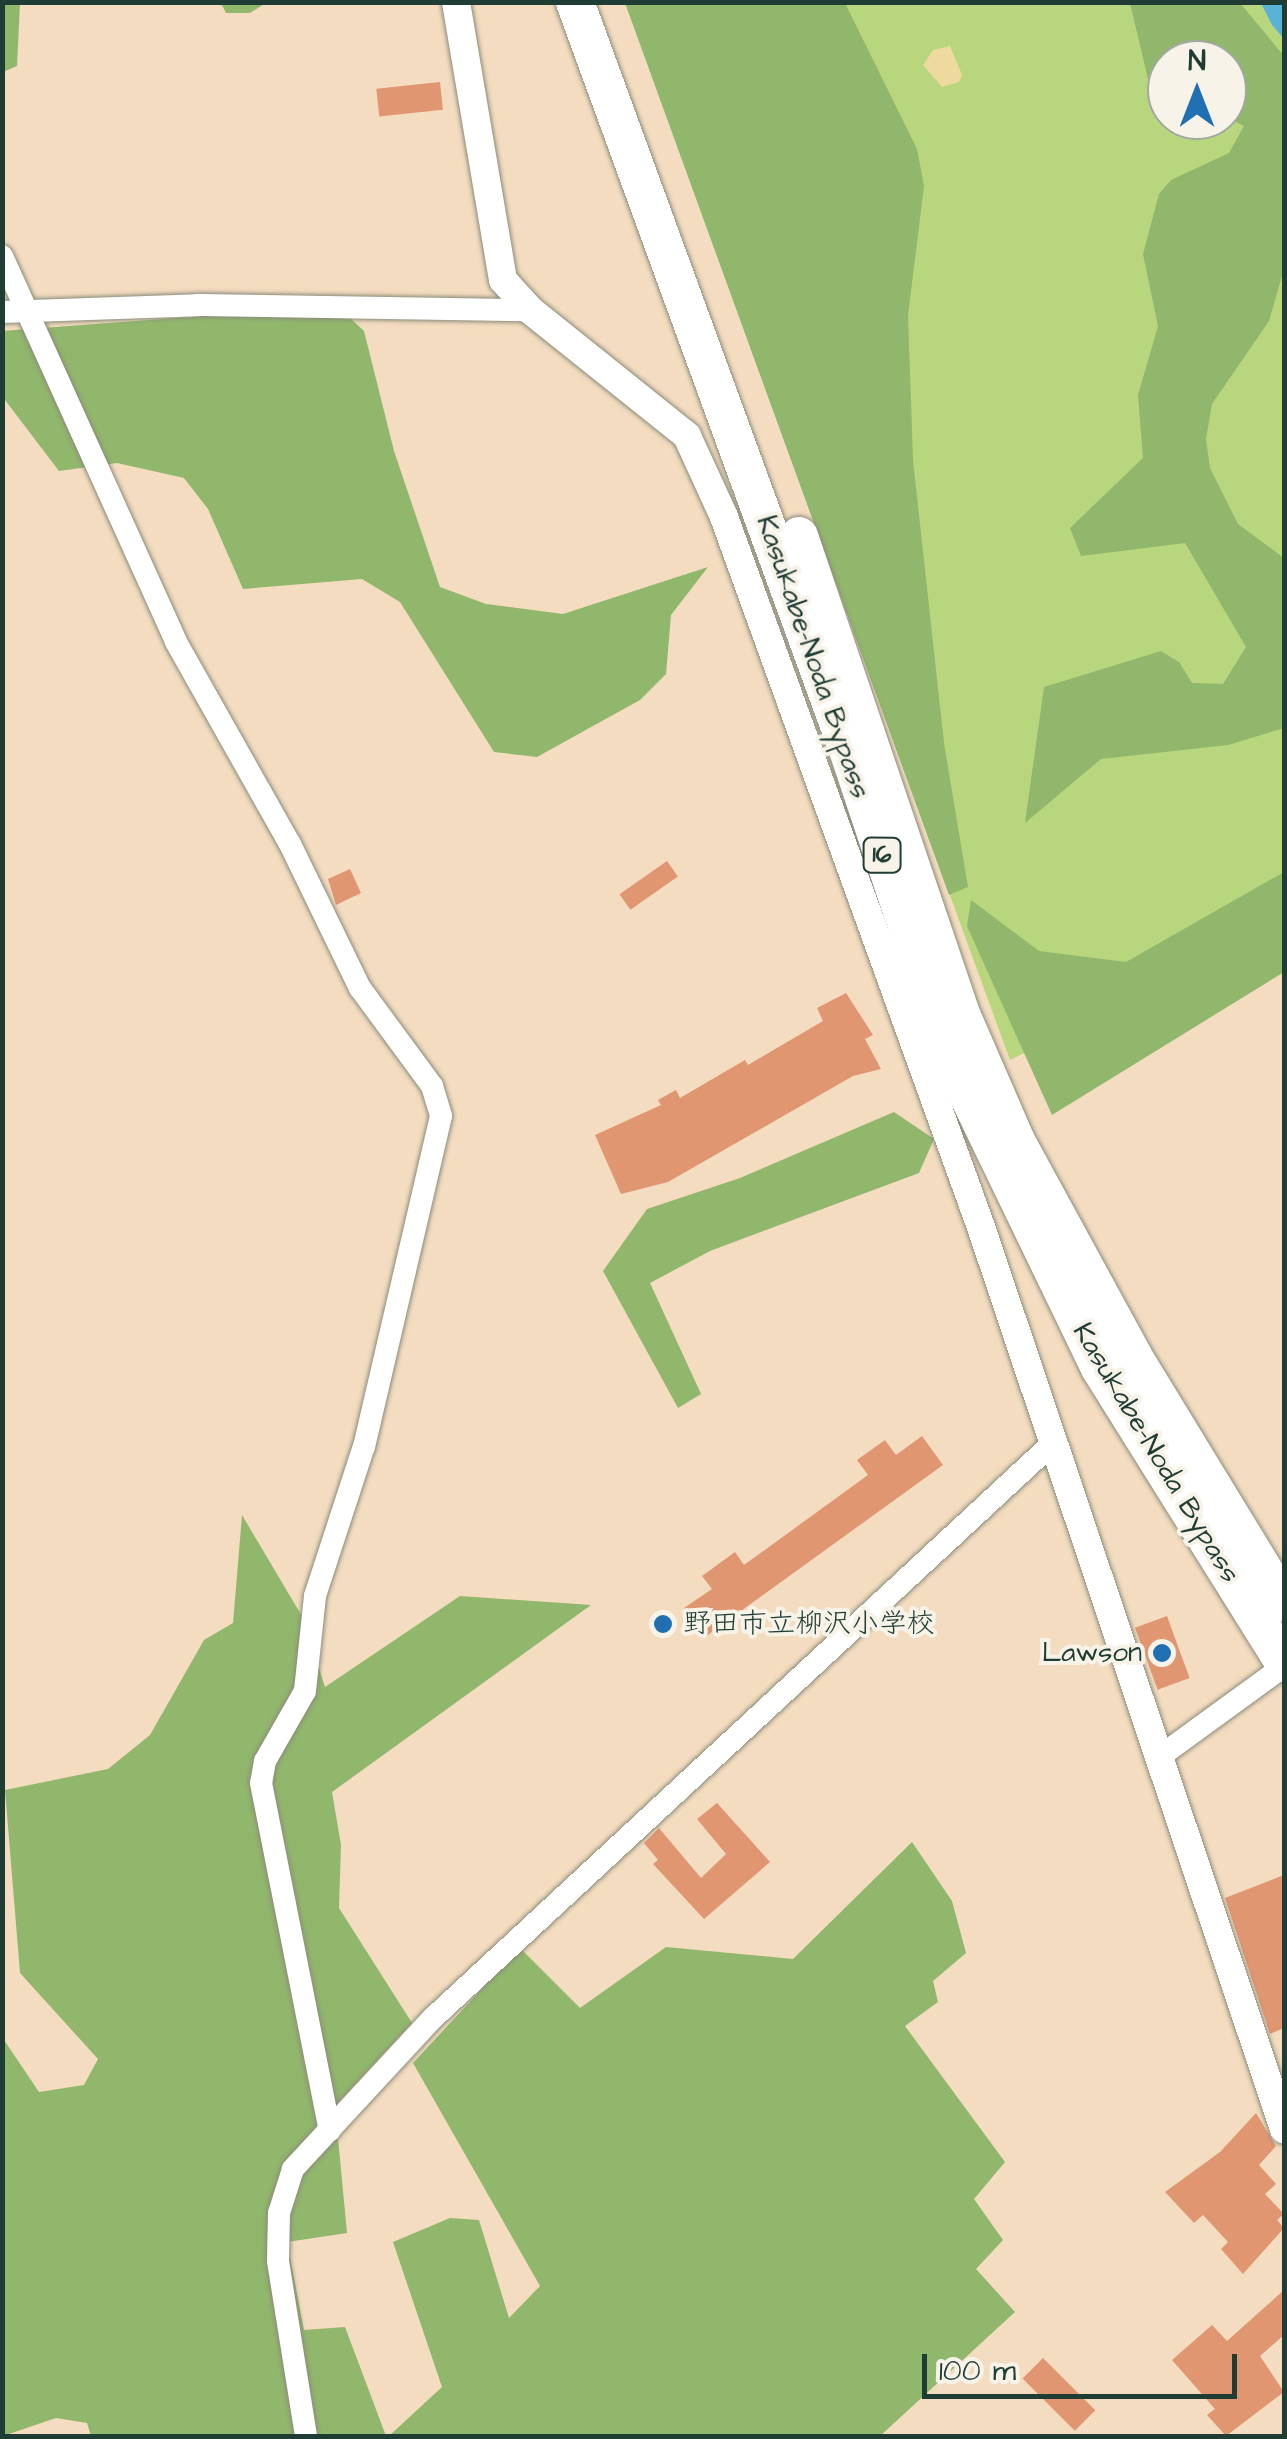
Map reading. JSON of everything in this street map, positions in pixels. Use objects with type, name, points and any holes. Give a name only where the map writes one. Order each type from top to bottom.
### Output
[{"type":"highway","name":"Kasukabe-Noda Bypass","points":[[574,2],[841,729],[954,1066],[1100,1368],[1284,1665]]},
{"type":"highway","name":"Kasukabe-Noda Bypass","points":[[602,2],[872,736],[961,1014],[1016,1141],[1124,1340],[1284,1603]]},
{"type":"street","points":[[456,2],[497,265],[530,310],[661,411],[701,460],[1054,1442],[1162,1755],[1284,2129]]},
{"type":"street","points":[[2,256],[176,642],[290,844],[360,988],[432,1086],[441,1116],[369,1428],[315,1596],[305,1690],[264,1761],[261,1784],[330,2130]]},
{"type":"street","points":[[2,312],[198,305],[530,310]]},
{"type":"street","points":[[306,2436],[278,2261],[279,2212],[294,2168],[432,2018],[1054,1442]]},
{"type":"street","points":[[1162,1755],[1284,1665]]},
{"type":"green space","points":[[3,2],[20,3],[17,66],[3,72]]},
{"type":"green space","points":[[221,3],[266,3],[250,13],[226,13]]},
{"type":"green space","points":[[625,3],[845,3],[917,149],[924,186],[908,315],[913,460],[944,743],[968,887],[949,895]]},
{"type":"green space","points":[[724,3],[1284,3],[1284,927],[1010,1060],[677,146]]},
{"type":"green space","points":[[1130,3],[1240,3],[1284,56],[1284,269],[1269,321],[1212,404],[1206,439],[1210,468],[1238,524],[1284,558],[1284,728],[1228,745],[1101,759],[1025,823],[1044,687],[1161,651],[1179,662],[1192,683],[1223,684],[1246,647],[1185,543],[1081,556],[1070,528],[1143,458],[1138,395],[1158,326],[1143,254],[1159,194],[1171,180],[1229,153],[1236,140],[1247,140],[1247,40],[1147,40],[1147,75]]},
{"type":"green space","points":[[216,315],[347,315],[364,331],[394,451],[440,587],[486,604],[563,614],[708,567],[671,615],[666,674],[640,700],[537,757],[494,752],[400,602],[362,579],[243,589],[208,509],[184,478],[117,463],[59,471],[5,400],[2,331]]},
{"type":"green space","points":[[1284,872],[1284,972],[1052,1115],[967,926],[971,900],[1039,951],[1126,962]]},
{"type":"green space","points":[[894,1112],[934,1139],[919,1173],[710,1251],[650,1283],[701,1394],[678,1408],[603,1271],[647,1209],[740,1178]]},
{"type":"green space","points":[[242,1515],[303,1618],[325,1687],[460,1596],[591,1605],[332,1792],[341,1845],[339,1908],[412,2023],[335,2106],[347,2233],[287,2242],[304,2330],[345,2327],[386,2436],[91,2436],[87,2423],[56,2418],[3,2436],[2,2037],[39,2092],[84,2085],[98,2059],[20,1973],[5,1790],[108,1769],[150,1735],[204,1640],[233,1623]]},
{"type":"green space","points":[[912,1842],[952,1901],[966,1953],[933,1981],[938,2002],[905,2026],[1005,2162],[974,2199],[1003,2240],[976,2269],[1015,2312],[880,2436],[389,2436],[442,2387],[393,2242],[450,2218],[479,2220],[509,2318],[540,2286],[413,2063],[520,1948],[580,2008],[666,1947],[793,1959]]},
{"type":"sand","points":[[950,46],[962,75],[959,82],[942,87],[923,65],[933,50]]},
{"type":"water","points":[[1261,3],[1284,3],[1284,39],[1272,25]]},
{"type":"building","points":[[440,82],[443,110],[379,117],[376,89]]},
{"type":"building","points":[[667,861],[678,877],[630,910],[619,894]]},
{"type":"building","points":[[350,869],[361,893],[336,905],[328,879]]},
{"type":"building","points":[[846,993],[873,1035],[865,1039],[881,1069],[853,1076],[668,1182],[621,1194],[595,1135],[661,1105],[658,1100],[676,1090],[680,1098],[745,1060],[748,1065],[823,1021],[817,1008]]},
{"type":"building","points":[[922,1436],[943,1465],[705,1637],[684,1608],[712,1589],[702,1576],[735,1552],[744,1565],[868,1475],[857,1460],[885,1440],[896,1455]]},
{"type":"building","name":"Lawson","points":[[1167,1616],[1190,1678],[1158,1690],[1135,1628]]},
{"type":"building","points":[[717,1803],[770,1862],[704,1919],[653,1864],[658,1860],[644,1843],[659,1828],[701,1878],[726,1854],[697,1819]]},
{"type":"building","points":[[1284,1875],[1284,2028],[1270,2034],[1225,1898]]},
{"type":"building","points":[[1256,2113],[1276,2146],[1259,2165],[1276,2184],[1265,2194],[1284,2214],[1277,2220],[1284,2228],[1243,2274],[1221,2249],[1228,2242],[1203,2215],[1194,2223],[1165,2192],[1220,2152]]},
{"type":"building","points":[[1284,2290],[1284,2335],[1260,2356],[1284,2392],[1226,2436],[1207,2415],[1215,2409],[1172,2360],[1212,2325],[1227,2341]]},
{"type":"building","points":[[1043,2358],[1095,2410],[1075,2431],[1022,2379]]},
{"type":"place","name":"野田市立柳沢小学校","points":[[663,1624]]},
{"type":"place","name":"Lawson","points":[[1162,1653]]}]
